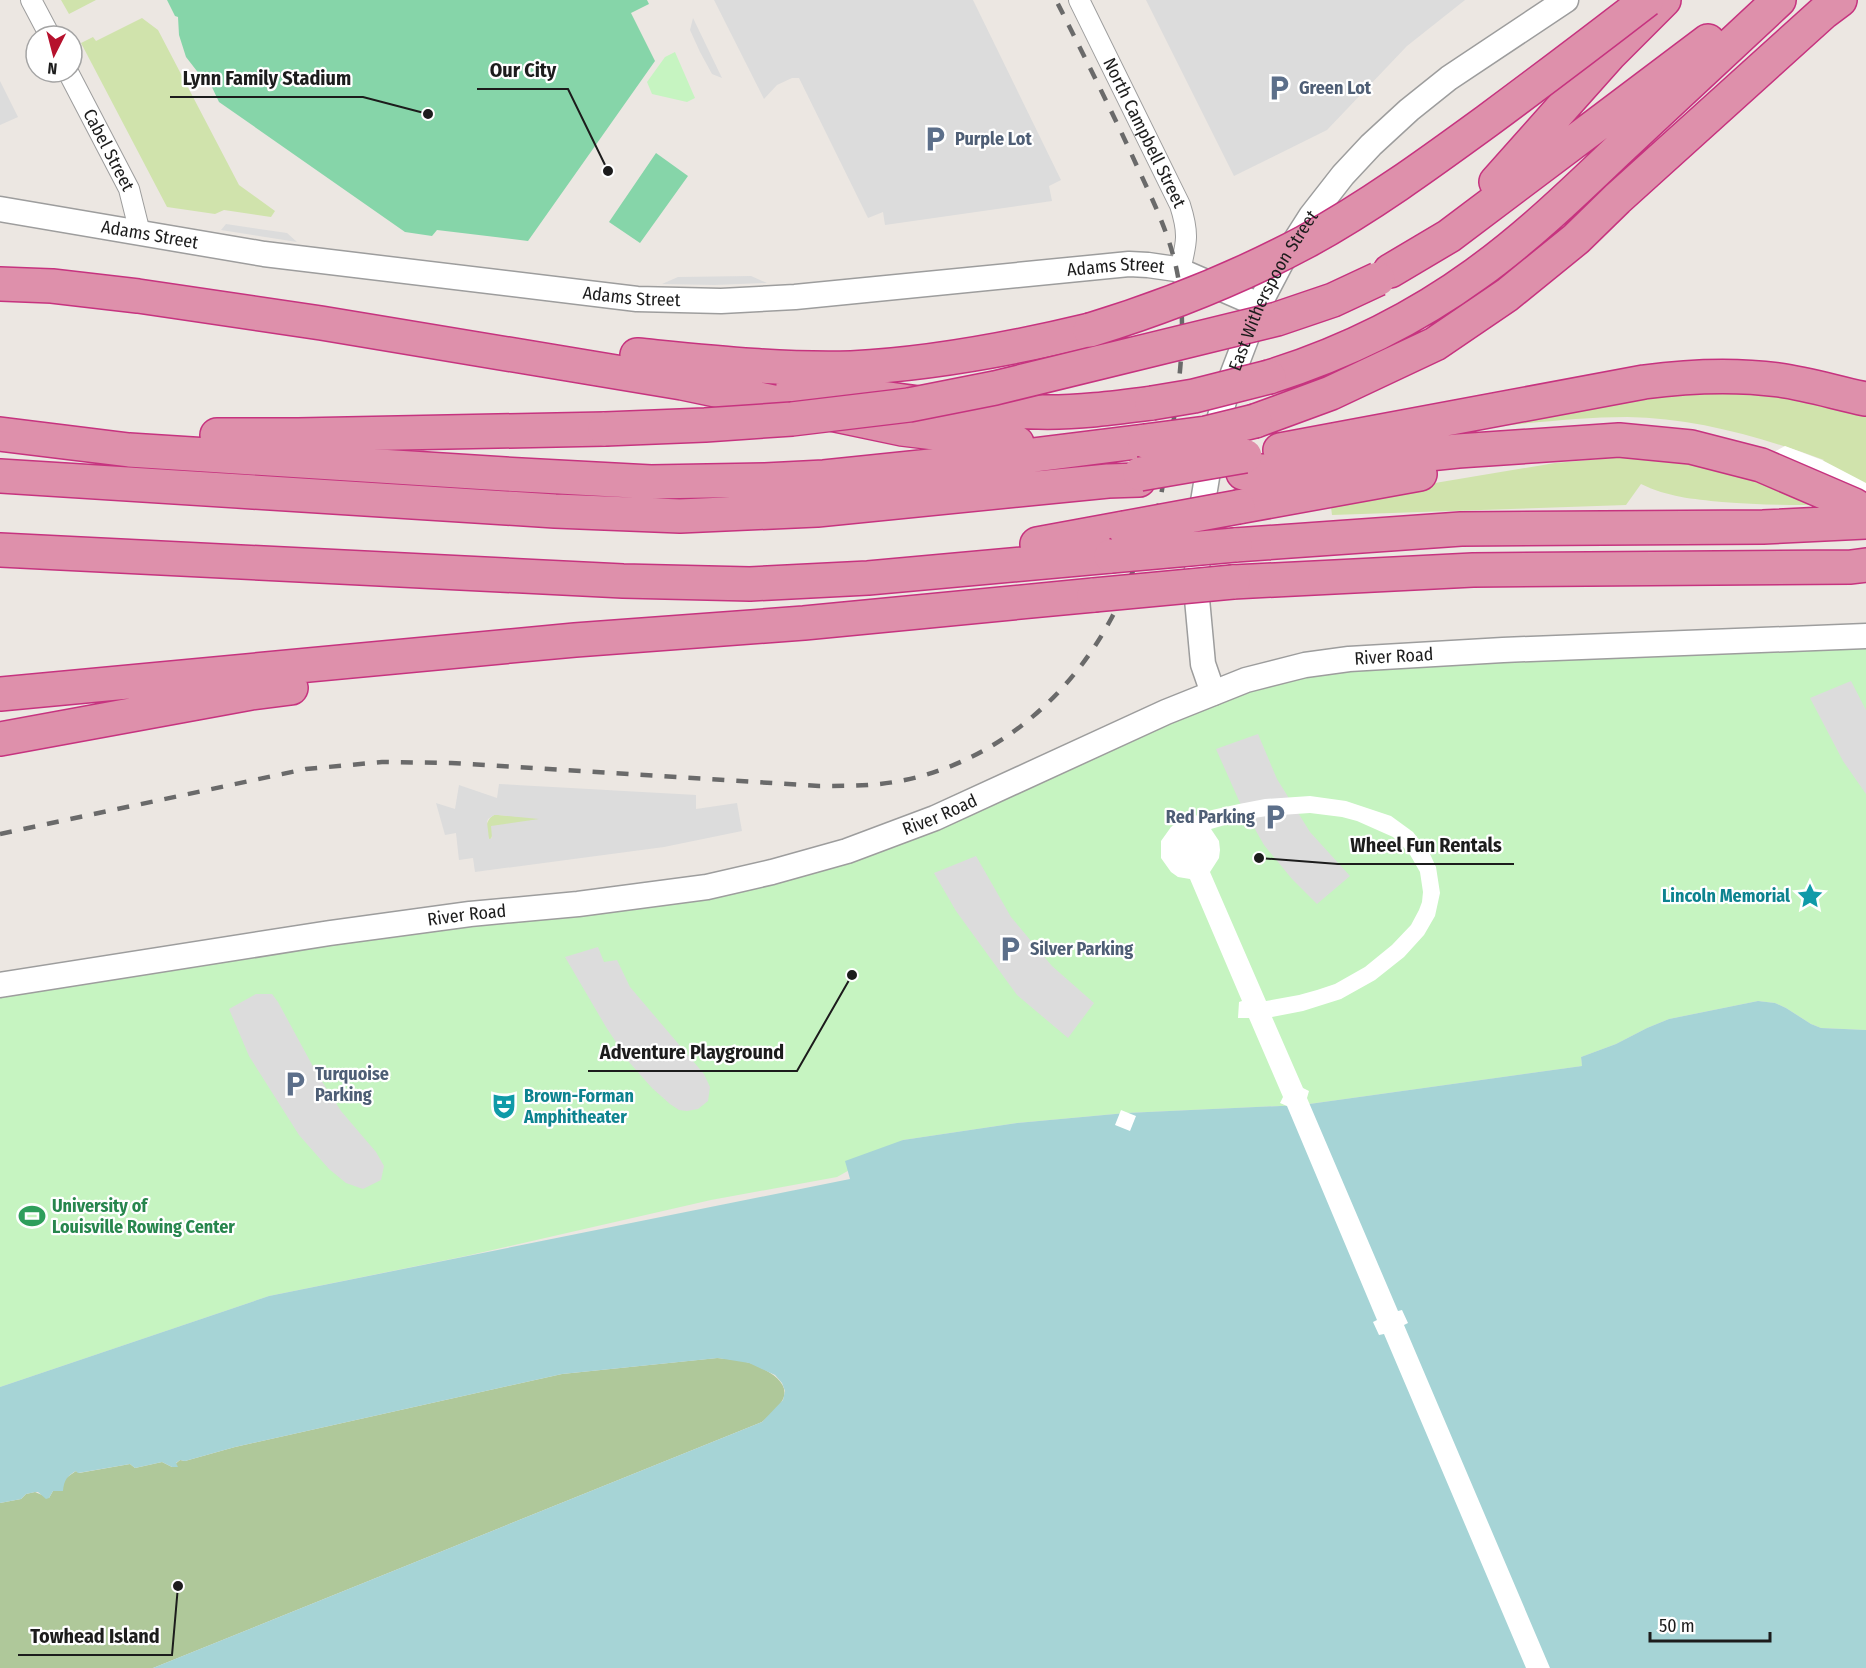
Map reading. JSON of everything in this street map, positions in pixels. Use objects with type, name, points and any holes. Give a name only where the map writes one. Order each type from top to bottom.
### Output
[{"type":"highway","points":[[321,323],[721,364],[804,368],[894,365],[992,352],[1090,330],[1151,311],[1222,283],[1306,242],[1357,212],[1447,150],[1647,0]]},
{"type":"highway","points":[[1384,275],[1475,203],[1639,24],[1664,0]]},
{"type":"highway","points":[[0,433],[130,432],[177,435],[298,435],[605,429],[792,419],[909,405],[995,388],[1277,319],[1333,300],[1384,275],[1449,236],[1762,0]]},
{"type":"highway","points":[[595,350],[711,372],[833,391],[981,409],[1040,412],[1115,408],[1152,403],[1194,396],[1269,377],[1302,366],[1375,334],[1412,315],[1476,275],[1559,206],[1779,0]]},
{"type":"highway","points":[[0,433],[129,450],[651,482],[824,477],[1064,452],[1206,433],[1256,421],[1331,393],[1435,344],[1507,295],[1576,239],[1625,191],[1840,0]]},
{"type":"highway","points":[[0,284],[51,286],[138,296],[321,323],[682,383],[911,430],[1064,452]]},
{"type":"highway","points":[[1244,464],[1612,388],[1676,378],[1720,376],[1781,380],[1866,399]]},
{"type":"highway","points":[[0,476],[680,516],[817,510],[1129,479],[1244,464],[1619,440],[1691,447],[1761,465],[1866,512]]},
{"type":"highway","points":[[1117,542],[1238,507],[1425,473],[1527,459],[1635,451],[1693,454],[1761,465]]},
{"type":"highway","points":[[0,550],[623,581],[874,565],[1044,543],[1235,545],[1461,529],[1772,526],[1866,522]]},
{"type":"highway","points":[[0,694],[575,640],[804,623],[1233,582],[1473,570],[1851,567],[1866,565]]},
{"type":"highway","points":[[0,739],[251,693],[804,623]]},
{"type":"street","points":[[31,0],[44,24]]},
{"type":"street","name":"North Campbell Street","points":[[1079,0],[1180,206],[1187,231],[1180,270]]},
{"type":"street","name":"East Witherspoon Street","points":[[1213,693],[1203,664],[1196,588],[1200,520],[1212,447],[1228,386],[1258,305],[1311,216],[1343,175],[1371,145],[1449,78],[1562,1]]},
{"type":"street","name":"Cabel Street","points":[[74,84],[129,189],[140,233]]},
{"type":"street","name":"Adams Street","points":[[0,209],[275,255],[589,294],[721,302],[795,297],[1110,265],[1148,265],[1180,270],[1258,305]]},
{"type":"street","name":"River Road","points":[[0,985],[353,930],[707,887],[772,872],[847,851],[935,818],[1166,712],[1266,674],[1305,665],[1349,659],[1503,650],[1866,636]]},
{"type":"green space","points":[[61,0],[96,0],[69,14]]},
{"type":"green space","points":[[167,0],[647,0],[649,4],[631,13],[655,61],[528,241],[437,230],[432,236],[405,232],[219,102],[210,83],[200,75],[186,57],[179,35],[178,17],[175,16]]},
{"type":"green space","points":[[142,18],[158,30],[239,185],[275,211],[271,217],[224,210],[215,214],[167,207],[84,49],[84,42],[93,37],[96,41]]},
{"type":"green space","points":[[675,52],[695,98],[687,102],[652,94],[647,82],[665,57]]},
{"type":"green space","points":[[656,153],[688,176],[640,243],[609,222]]},
{"type":"green space","points":[[1751,391],[1866,413],[1866,504],[1776,505],[1722,502],[1671,495],[1641,484],[1626,505],[1332,515],[1331,507],[1417,486],[1555,463],[1612,458],[1643,458],[1685,463],[1736,473],[1780,491],[1824,460],[1727,430],[1652,418],[1589,418],[1476,428],[1624,397]]},
{"type":"green space","points":[[1866,636],[1866,1030],[1821,1028],[1775,1003],[1758,1001],[1669,1019],[1616,1044],[1581,1057],[1582,1066],[1302,1105],[1126,1113],[1017,1123],[903,1140],[837,1177],[711,1200],[466,1256],[269,1296],[0,1387],[0,981],[772,872],[1213,693],[1349,659]]},
{"type":"green space","points":[[494,815],[543,818],[489,839],[487,826]]},
{"type":"green space","points":[[717,1358],[750,1363],[770,1373],[781,1382],[784,1388],[782,1401],[762,1422],[153,1668],[0,1668],[0,1503],[21,1499],[26,1494],[35,1492],[49,1498],[53,1491],[60,1490],[66,1478],[76,1471],[79,1473],[130,1464],[135,1468],[162,1462],[172,1467],[180,1460],[185,1461],[235,1447],[562,1374]]},
{"type":"shaded area","name":"Purple Lot","points":[[714,0],[973,0],[1061,180],[1049,186],[1052,201],[885,225],[883,212],[868,218],[799,78],[792,78],[777,85],[764,99]]},
{"type":"shaded area","name":"Green Lot","points":[[1146,0],[1465,0],[1407,46],[1327,130],[1234,176]]},
{"type":"shaded area","points":[[693,18],[722,78],[712,74],[700,52],[690,30]]},
{"type":"shaded area","points":[[0,81],[18,117],[0,125]]},
{"type":"shaded area","points":[[226,224],[287,233],[297,242],[221,230]]},
{"type":"shaded area","points":[[751,276],[767,283],[662,284],[678,277]]},
{"type":"shaded area","points":[[1851,681],[1866,710],[1866,794],[1843,761],[1810,698]]},
{"type":"shaded area","name":"Red Parking","points":[[1258,734],[1277,779],[1310,832],[1350,876],[1317,904],[1292,879],[1264,845],[1240,803],[1216,749]]},
{"type":"shaded area","points":[[499,784],[696,795],[696,809],[737,803],[742,831],[664,847],[475,872],[473,858],[459,860],[456,833],[445,835],[436,803],[455,809],[459,785],[497,798]],"holes":[[[494,815],[539,819],[491,826],[492,838],[489,839],[487,822]]]},
{"type":"shaded area","name":"Silver Parking","points":[[976,856],[1011,917],[1052,966],[1094,1003],[1068,1038],[1017,995],[956,911],[934,873]]},
{"type":"shaded area","points":[[598,947],[604,962],[617,960],[630,987],[704,1074],[710,1087],[708,1101],[698,1109],[679,1110],[652,1088],[629,1062],[606,1027],[565,957]]},
{"type":"shaded area","name":"Turquoise Parking","points":[[256,994],[272,994],[278,1002],[316,1072],[341,1111],[376,1152],[384,1166],[381,1180],[363,1189],[346,1183],[329,1169],[299,1135],[249,1056],[229,1009]]},
{"type":"water","points":[[1758,1001],[1775,1003],[1821,1028],[1866,1030],[1866,1668],[153,1668],[762,1422],[783,1400],[785,1391],[782,1383],[775,1375],[749,1363],[718,1358],[562,1374],[235,1447],[185,1461],[180,1460],[176,1463],[178,1467],[162,1462],[135,1468],[130,1464],[78,1473],[76,1471],[66,1479],[63,1491],[53,1491],[49,1498],[46,1499],[35,1492],[26,1494],[21,1499],[0,1503],[0,1387],[269,1296],[850,1179],[845,1161],[903,1140],[1017,1123],[1126,1113],[1302,1105],[1582,1066],[1581,1057],[1616,1044],[1669,1019]]},
{"type":"pier","points":[[1785,446],[1822,460],[1866,483],[1866,528],[1737,472]]},
{"type":"pier","points":[[1310,796],[1346,801],[1391,816],[1413,832],[1430,854],[1436,867],[1440,893],[1435,916],[1424,935],[1404,957],[1375,980],[1341,999],[1303,1011],[1272,1017],[1303,1088],[1309,1091],[1307,1098],[1398,1311],[1402,1310],[1408,1323],[1404,1325],[1550,1668],[1526,1668],[1384,1334],[1379,1335],[1373,1322],[1377,1320],[1287,1106],[1280,1103],[1283,1097],[1249,1018],[1238,1018],[1239,1002],[1242,1001],[1190,879],[1178,877],[1171,872],[1161,858],[1161,841],[1171,827],[1178,822],[1212,810],[1265,799]],"holes":[[[1310,813],[1342,817],[1393,837],[1409,853],[1420,872],[1423,892],[1419,910],[1411,925],[1392,945],[1365,967],[1335,984],[1299,995],[1266,1001],[1210,872],[1219,858],[1220,850],[1219,841],[1211,829],[1267,816]]]},
{"type":"pier","points":[[1121,1110],[1136,1116],[1130,1131],[1115,1125]]},
{"type":"railway","points":[[0,834],[306,769],[382,762],[451,763],[819,786],[884,783],[938,771],[969,758],[998,742],[1026,722],[1051,700],[1073,675],[1093,648],[1124,593],[1161,496],[1181,364],[1182,310],[1179,283],[1162,222],[1117,123],[1056,0]]},
{"type":"place","name":"Green Lot","points":[[1279,88]]},
{"type":"place","name":"Lynn Family Stadium","points":[[428,114]]},
{"type":"place","name":"Purple Lot","points":[[935,139]]},
{"type":"place","name":"Our City","points":[[608,171]]},
{"type":"place","name":"Red Parking","points":[[1275,817]]},
{"type":"place","name":"Wheel Fun Rentals","points":[[1259,858]]},
{"type":"place","name":"Lincoln Memorial","points":[[1810,896]]},
{"type":"place","name":"Silver Parking","points":[[1010,949]]},
{"type":"place","name":"Adventure Playground","points":[[852,975]]},
{"type":"place","name":"Turquoise Parking","points":[[295,1084]]},
{"type":"place","name":"Brown-Forman Amphitheater","points":[[504,1106]]},
{"type":"place","name":"University of Louisville Rowing Center","points":[[32,1216]]},
{"type":"place","name":"Towhead Island","points":[[178,1586]]}]
